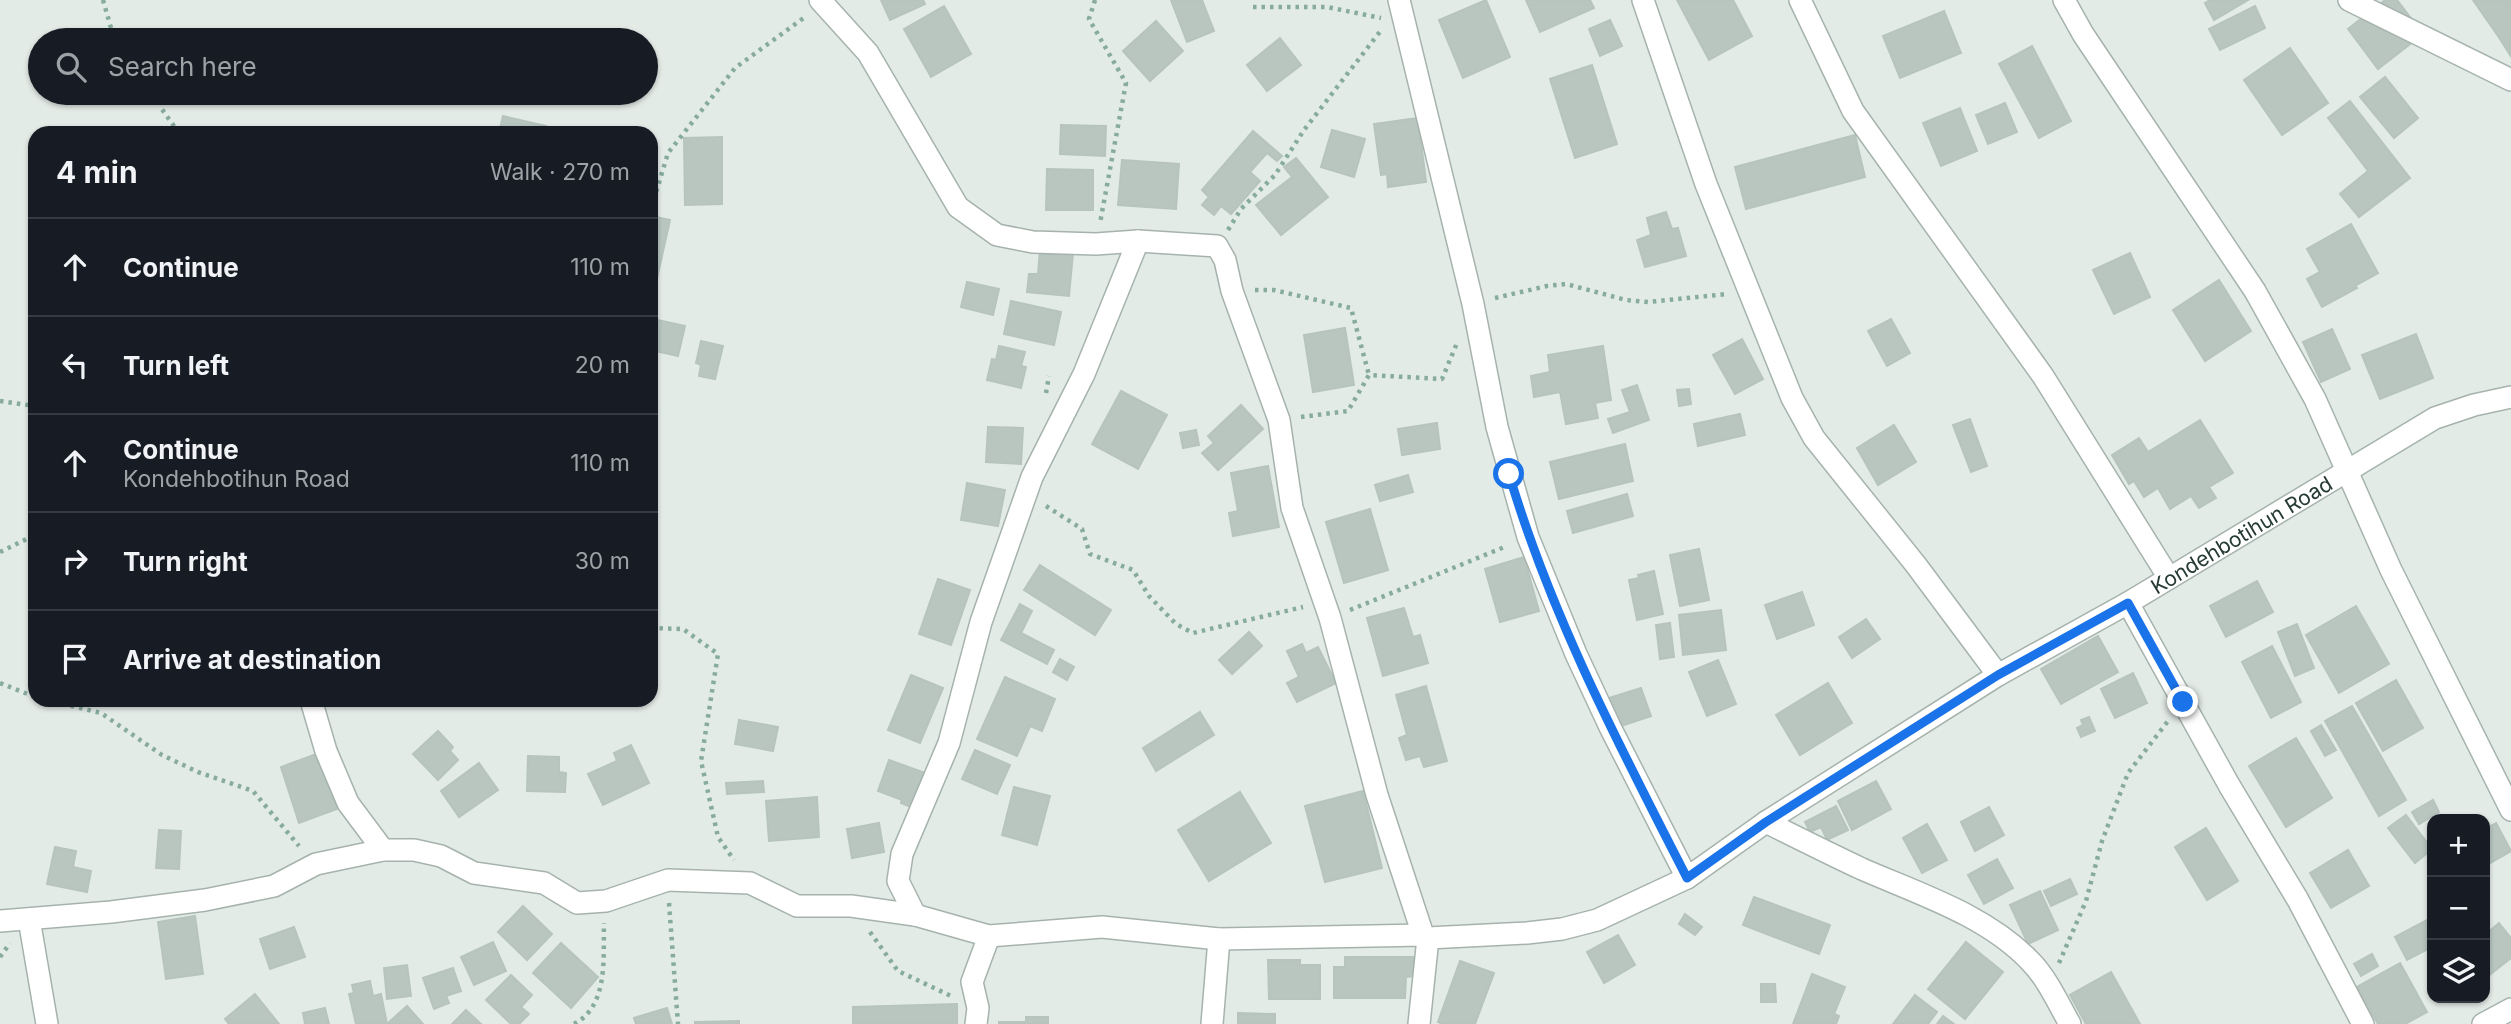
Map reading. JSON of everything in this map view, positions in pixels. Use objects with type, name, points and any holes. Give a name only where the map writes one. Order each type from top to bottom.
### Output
[{"type":"street","points":[[1399,0],[1473,304],[1497,427],[1528,537],[1576,654],[1610,727],[1687,878]]},
{"type":"street","points":[[1643,0],[1706,184],[1792,398],[1814,438],[1916,565],[1998,675]]},
{"type":"street","points":[[1800,0],[1853,111],[2043,376],[2169,578]]},
{"type":"street","points":[[2064,0],[2083,34],[2255,291],[2315,399],[2391,570],[2511,810]]},
{"type":"street","points":[[2349,0],[2511,80]]},
{"type":"street","points":[[822,2],[868,53],[958,207],[997,235],[1033,242],[1096,244],[1138,241],[1217,246],[1225,260],[1232,290],[1279,421],[1292,508],[1327,610],[1377,795],[1426,937],[1419,1024]]},
{"type":"street","points":[[915,915],[898,881],[902,854],[949,743],[981,622],[1032,477],[1084,374],[1138,241]]},
{"type":"street","name":"Kondehbotihun Road","points":[[989,936],[1102,927],[1219,939],[1426,937],[1527,933],[1562,929],[1597,920],[1687,878],[1766,822],[1998,675],[2128,603],[2435,418],[2474,405],[2511,397]]},
{"type":"street","points":[[2128,603],[2229,785],[2298,900],[2363,1024]]},
{"type":"street","points":[[313,707],[326,751],[348,803],[383,850]]},
{"type":"street","points":[[1766,822],[1862,869],[1924,894],[2000,935],[2031,961],[2049,986],[2070,1024]]},
{"type":"street","points":[[0,921],[111,912],[205,900],[274,886],[316,864],[383,850],[414,850],[441,856],[474,873],[544,883],[577,903],[606,901],[668,880],[750,883],[797,906],[851,906],[915,915],[989,936],[972,982],[977,1016]]},
{"type":"street","points":[[29,919],[47,1024]]},
{"type":"street","points":[[1212,1024],[1219,939]]},
{"type":"street","points":[[2483,1024],[2511,1009]]},
{"type":"path","points":[[103,0],[111,28]]},
{"type":"path","points":[[1095,0],[1089,19],[1126,83],[1096,244]]},
{"type":"path","points":[[658,186],[668,153],[735,68],[822,2]]},
{"type":"path","points":[[1217,246],[1241,209],[1275,175],[1304,130],[1389,20],[1327,7],[1253,7]]},
{"type":"path","points":[[162,105],[174,126]]},
{"type":"path","points":[[1473,304],[1566,284],[1626,300],[1648,302],[1749,292]]},
{"type":"path","points":[[1232,290],[1274,290],[1351,308],[1368,375],[1348,411],[1279,421]]},
{"type":"path","points":[[1368,375],[1442,379],[1458,341]]},
{"type":"path","points":[[0,401],[28,405]]},
{"type":"path","points":[[1027,494],[1082,529],[1090,554],[1133,570],[1149,596],[1176,624],[1193,633],[1327,610],[1528,537]]},
{"type":"path","points":[[0,552],[28,538]]},
{"type":"path","points":[[658,628],[683,629],[718,654],[701,761],[718,837],[750,883]]},
{"type":"path","points":[[0,683],[28,694]]},
{"type":"path","points":[[2049,986],[2087,901],[2102,841],[2128,773],[2183,702]]},
{"type":"path","points":[[76,707],[101,713],[162,754],[198,772],[253,791],[316,864]]},
{"type":"path","points":[[668,880],[678,1024]]},
{"type":"path","points":[[574,1024],[584,1018],[601,991],[606,901]]},
{"type":"path","points":[[851,906],[898,971],[977,1016]]},
{"type":"building","points":[[881,0],[923,0],[925,4],[890,20]]},
{"type":"building","points":[[1171,0],[1202,0],[1214,31],[1187,42]]},
{"type":"building","points":[[1486,0],[1510,57],[1463,78],[1439,20]]},
{"type":"building","points":[[1526,0],[1590,0],[1594,8],[1540,32]]},
{"type":"building","points":[[1677,0],[1733,0],[1752,36],[1709,60]]},
{"type":"building","points":[[2210,0],[2248,0],[2214,20],[2205,3]]},
{"type":"building","points":[[2385,0],[2397,0],[2423,34],[2378,69],[2348,29]]},
{"type":"building","points":[[2473,0],[2511,0],[2510,55],[2498,36]]},
{"type":"building","points":[[944,6],[971,54],[931,77],[904,29]]},
{"type":"building","points":[[2255,6],[2265,28],[2220,50],[2209,29]]},
{"type":"building","points":[[1944,11],[1961,53],[1900,78],[1883,36]]},
{"type":"building","points":[[1610,20],[1622,46],[1600,56],[1589,29]]},
{"type":"building","points":[[1156,21],[1183,51],[1150,81],[1123,51]]},
{"type":"building","points":[[1280,38],[1301,65],[1267,91],[1247,65]]},
{"type":"building","points":[[2032,46],[2071,121],[2039,138],[1999,64]]},
{"type":"building","points":[[2290,48],[2328,103],[2282,135],[2244,80]]},
{"type":"building","points":[[1592,65],[1617,144],[1575,158],[1550,79]]},
{"type":"building","points":[[2385,77],[2418,118],[2394,138],[2360,97]]},
{"type":"building","points":[[2350,101],[2410,178],[2359,217],[2340,194],[2368,171],[2328,118]]},
{"type":"building","points":[[2005,103],[2017,132],[1988,144],[1976,115]]},
{"type":"building","points":[[1960,108],[1977,151],[1941,166],[1923,123]]},
{"type":"building","points":[[503,116],[546,126],[501,126]]},
{"type":"building","points":[[1418,118],[1426,182],[1388,187],[1387,174],[1381,175],[1374,124]]},
{"type":"building","points":[[1061,125],[1106,126],[1105,156],[1060,154]]},
{"type":"building","points":[[1332,130],[1365,139],[1354,177],[1321,167]]},
{"type":"building","points":[[1253,131],[1282,156],[1277,161],[1267,153],[1250,172],[1260,181],[1231,214],[1221,206],[1214,215],[1202,205],[1209,197],[1202,190]]},
{"type":"building","points":[[1855,135],[1865,177],[1746,209],[1735,167]]},
{"type":"building","points":[[722,137],[722,204],[685,205],[684,138]]},
{"type":"building","points":[[1296,158],[1328,197],[1281,235],[1256,205],[1292,177],[1284,167]]},
{"type":"building","points":[[1122,160],[1179,164],[1176,209],[1118,205]]},
{"type":"building","points":[[1047,169],[1093,170],[1093,210],[1046,210]]},
{"type":"building","points":[[1666,212],[1672,229],[1678,228],[1686,256],[1645,267],[1637,240],[1651,235],[1647,218]]},
{"type":"building","points":[[658,217],[670,220],[658,274]]},
{"type":"building","points":[[2351,224],[2378,273],[2322,307],[2307,279],[2320,272],[2307,249]]},
{"type":"building","points":[[1040,250],[1073,253],[1069,296],[1027,292],[1029,274],[1038,274]]},
{"type":"building","points":[[2130,253],[2150,297],[2114,314],[2093,270]]},
{"type":"building","points":[[2219,280],[2251,331],[2205,361],[2173,310]]},
{"type":"building","points":[[967,282],[999,289],[993,315],[961,307]]},
{"type":"building","points":[[1011,301],[1061,312],[1054,345],[1004,334]]},
{"type":"building","points":[[1891,319],[1910,353],[1887,366],[1868,331]]},
{"type":"building","points":[[658,320],[685,326],[678,356],[658,352]]},
{"type":"building","points":[[1345,328],[1354,385],[1313,392],[1304,335]]},
{"type":"building","points":[[2332,329],[2350,369],[2321,382],[2303,342]]},
{"type":"building","points":[[2416,334],[2433,378],[2380,399],[2362,355]]},
{"type":"building","points":[[1742,339],[1763,379],[1735,394],[1713,355]]},
{"type":"building","points":[[701,341],[723,346],[715,379],[699,376],[701,365],[696,363]]},
{"type":"building","points":[[999,346],[1025,352],[1021,366],[1026,367],[1021,388],[987,380],[992,359],[996,360]]},
{"type":"building","points":[[1603,346],[1611,400],[1595,403],[1598,418],[1566,424],[1560,392],[1534,397],[1531,376],[1550,372],[1548,355]]},
{"type":"building","points":[[1637,385],[1649,420],[1613,433],[1608,419],[1630,412],[1622,390]]},
{"type":"building","points":[[1689,389],[1691,404],[1679,406],[1677,390]]},
{"type":"building","points":[[1121,391],[1167,415],[1138,469],[1092,444]]},
{"type":"building","points":[[1241,405],[1263,429],[1218,470],[1202,453],[1214,443],[1208,436]]},
{"type":"building","points":[[1740,414],[1745,435],[1698,446],[1694,424]]},
{"type":"building","points":[[1970,419],[1987,466],[1971,472],[1953,425]]},
{"type":"building","points":[[2200,420],[2233,473],[2209,487],[2216,498],[2199,508],[2191,496],[2170,509],[2158,488],[2144,497],[2134,481],[2129,484],[2112,455],[2139,438],[2148,452]]},
{"type":"building","points":[[1437,423],[1440,449],[1402,455],[1398,429]]},
{"type":"building","points":[[1894,425],[1916,462],[1878,485],[1857,448]]},
{"type":"building","points":[[988,427],[1023,428],[1021,464],[986,462]]},
{"type":"building","points":[[1196,430],[1199,445],[1183,448],[1180,433]]},
{"type":"building","points":[[1625,444],[1633,481],[1559,499],[1550,462]]},
{"type":"building","points":[[1268,466],[1279,527],[1233,536],[1229,513],[1238,511],[1231,473]]},
{"type":"building","points":[[1408,475],[1413,492],[1380,501],[1375,485]]},
{"type":"building","points":[[967,483],[1005,490],[998,526],[961,520]]},
{"type":"building","points":[[1627,494],[1633,516],[1573,533],[1567,511]]},
{"type":"building","points":[[1370,509],[1388,570],[1344,583],[1326,522]]},
{"type":"building","points":[[1699,549],[1709,600],[1680,606],[1670,555]]},
{"type":"building","points":[[1524,557],[1539,611],[1500,622],[1485,569]]},
{"type":"building","points":[[1040,565],[1111,610],[1095,635],[1024,590]]},
{"type":"building","points":[[1654,571],[1663,614],[1637,620],[1629,580]]},
{"type":"building","points":[[938,579],[970,590],[951,645],[919,634]]},
{"type":"building","points":[[2257,581],[2273,612],[2226,637],[2210,606]]},
{"type":"building","points":[[1802,592],[1814,625],[1777,639],[1765,605]]},
{"type":"building","points":[[1020,604],[1032,611],[1021,633],[1054,650],[1047,664],[1001,640]]},
{"type":"building","points":[[2356,606],[2389,664],[2339,693],[2306,635]]},
{"type":"building","points":[[1404,608],[1413,637],[1420,635],[1428,663],[1383,676],[1367,618]]},
{"type":"building","points":[[1721,610],[1726,650],[1683,655],[1679,615]]},
{"type":"building","points":[[1866,619],[1880,639],[1852,658],[1839,637]]},
{"type":"building","points":[[1670,623],[1674,657],[1660,659],[1656,625]]},
{"type":"building","points":[[2297,624],[2314,668],[2295,676],[2278,632]]},
{"type":"building","points":[[1249,632],[1262,646],[1232,674],[1219,660]]},
{"type":"building","points":[[2098,636],[2118,672],[2061,704],[2041,669]]},
{"type":"building","points":[[1302,644],[1306,653],[1318,647],[1336,683],[1297,702],[1287,683],[1299,677],[1287,651]]},
{"type":"building","points":[[2272,646],[2301,702],[2271,718],[2242,662]]},
{"type":"building","points":[[1060,659],[1074,667],[1067,680],[1053,672]]},
{"type":"building","points":[[1718,660],[1736,704],[1707,716],[1689,672]]},
{"type":"building","points":[[2133,673],[2147,703],[2115,718],[2101,689]]},
{"type":"building","points":[[911,675],[943,688],[920,743],[888,730]]},
{"type":"building","points":[[1005,677],[1055,699],[1042,731],[1030,726],[1017,756],[977,739]]},
{"type":"building","points":[[2396,680],[2423,728],[2383,751],[2356,703]]},
{"type":"building","points":[[1828,683],[1852,723],[1800,755],[1776,715]]},
{"type":"building","points":[[1426,686],[1447,761],[1424,767],[1420,756],[1406,760],[1399,738],[1407,735],[1396,695]]},
{"type":"building","points":[[1641,688],[1651,716],[1612,729],[1603,700]]},
{"type":"building","points":[[2352,706],[2406,800],[2379,816],[2325,721]]},
{"type":"building","points":[[1200,712],[1214,735],[1156,771],[1143,748]]},
{"type":"building","points":[[2089,717],[2095,731],[2081,737],[2077,728],[2083,725],[2081,720]]},
{"type":"building","points":[[739,720],[778,727],[773,751],[735,744]]},
{"type":"building","points":[[2321,725],[2336,750],[2325,756],[2311,731]]},
{"type":"building","points":[[438,731],[453,747],[450,751],[458,760],[438,780],[413,754]]},
{"type":"building","points":[[2296,738],[2332,798],[2286,827],[2249,766]]},
{"type":"building","points":[[631,745],[649,783],[603,805],[588,774],[617,761],[614,753]]},
{"type":"building","points":[[975,750],[1010,765],[997,794],[962,779]]},
{"type":"building","points":[[319,753],[337,809],[299,823],[281,767]]},
{"type":"building","points":[[528,756],[559,757],[559,772],[566,773],[565,792],[527,791]]},
{"type":"building","points":[[889,760],[931,775],[918,810],[901,803],[902,800],[878,791]]},
{"type":"building","points":[[479,763],[498,790],[459,817],[441,791]]},
{"type":"building","points":[[763,781],[764,792],[727,794],[726,783]]},
{"type":"building","points":[[1876,781],[1891,809],[1852,830],[1838,801]]},
{"type":"building","points":[[1014,787],[1050,796],[1037,845],[1002,835]]},
{"type":"building","points":[[1363,791],[1382,868],[1325,882],[1305,806]]},
{"type":"building","points":[[1240,792],[1271,843],[1209,881],[1178,830]]},
{"type":"building","points":[[817,797],[819,837],[769,841],[766,801]]},
{"type":"building","points":[[2433,800],[2439,812],[2427,814],[2427,819],[2419,824],[2412,812]]},
{"type":"building","points":[[1836,806],[1848,830],[1827,840],[1821,827],[1810,832],[1805,822]]},
{"type":"building","points":[[1989,807],[2004,835],[1975,851],[1961,822]]},
{"type":"building","points":[[2406,815],[2427,842],[2427,853],[2415,863],[2388,828]]},
{"type":"building","points":[[879,823],[884,852],[852,858],[847,829]]},
{"type":"building","points":[[2496,823],[2511,851],[2490,863],[2490,826]]},
{"type":"building","points":[[1927,824],[1947,860],[1922,873],[1903,838]]},
{"type":"building","points":[[2206,828],[2238,881],[2207,900],[2175,847]]},
{"type":"building","points":[[159,830],[181,831],[179,869],[156,868]]},
{"type":"building","points":[[55,847],[76,851],[73,867],[91,871],[87,892],[47,884]]},
{"type":"building","points":[[2348,850],[2369,886],[2331,908],[2310,873]]},
{"type":"building","points":[[1997,859],[2013,888],[1984,904],[1968,875]]},
{"type":"building","points":[[2070,879],[2077,894],[2051,906],[2044,891]]},
{"type":"building","points":[[2040,891],[2058,930],[2028,944],[2010,905]]},
{"type":"building","points":[[1754,897],[1830,925],[1819,954],[1743,925]]},
{"type":"building","points":[[523,906],[552,934],[527,960],[498,932]]},
{"type":"building","points":[[1685,914],[1702,927],[1695,935],[1679,924]]},
{"type":"building","points":[[195,916],[203,974],[166,979],[158,922]]},
{"type":"building","points":[[2427,920],[2427,950],[2407,960],[2395,937]]},
{"type":"building","points":[[2499,923],[2511,938],[2511,958],[2490,975],[2490,940],[2490,931]]},
{"type":"building","points":[[294,927],[305,957],[270,969],[260,939]]},
{"type":"building","points":[[1618,935],[1635,965],[1604,983],[1587,952]]},
{"type":"building","points":[[493,942],[506,971],[474,985],[461,957]]},
{"type":"building","points":[[1966,942],[2003,972],[1965,1019],[1928,989]]},
{"type":"building","points":[[561,943],[598,977],[571,1008],[533,973]]},
{"type":"building","points":[[2372,954],[2378,966],[2361,976],[2354,964]]},
{"type":"building","points":[[1345,957],[1414,957],[1414,976],[1406,977],[1405,998],[1334,998],[1334,967],[1345,967]]},
{"type":"building","points":[[1268,960],[1300,960],[1300,965],[1320,965],[1320,999],[1269,999]]},
{"type":"building","points":[[1460,961],[1494,973],[1475,1024],[1443,1024],[1438,1022]]},
{"type":"building","points":[[2400,963],[2427,1012],[2405,1024],[2378,1024],[2357,987]]},
{"type":"building","points":[[407,965],[411,996],[387,999],[384,968]]},
{"type":"building","points":[[453,968],[461,991],[446,996],[449,1003],[434,1009],[423,978]]},
{"type":"building","points":[[2111,972],[2140,1024],[2086,1024],[2070,995]]},
{"type":"building","points":[[1812,974],[1845,987],[1834,1014],[1839,1016],[1836,1024],[1793,1024]]},
{"type":"building","points":[[511,975],[532,995],[521,1007],[529,1014],[519,1024],[511,1024],[486,1000]]},
{"type":"building","points":[[370,981],[373,996],[381,994],[387,1024],[356,1024],[349,994],[354,993],[352,985]]},
{"type":"building","points":[[1761,984],[1775,984],[1776,1002],[1761,1002]]},
{"type":"building","points":[[255,994],[279,1024],[229,1024],[225,1019]]},
{"type":"building","points":[[1915,995],[1937,1012],[1928,1024],[1893,1024]]},
{"type":"building","points":[[957,1004],[957,1024],[853,1024],[853,1007]]},
{"type":"building","points":[[407,1006],[423,1024],[388,1023]]},
{"type":"building","points":[[325,1008],[329,1024],[305,1024],[303,1013]]},
{"type":"building","points":[[667,1008],[672,1024],[636,1024],[634,1018]]},
{"type":"building","points":[[466,1010],[481,1024],[452,1024]]},
{"type":"building","points":[[1238,1013],[1275,1014],[1275,1024],[1238,1024]]},
{"type":"building","points":[[1943,1016],[1954,1024],[1937,1024]]},
{"type":"building","points":[[1026,1017],[1048,1017],[1048,1024],[999,1024],[1026,1022]]},
{"type":"building","points":[[739,1021],[739,1024],[695,1024],[695,1022]]},
{"type":"route","points":[[1509,474],[1528,537],[1576,654],[1687,878],[1766,822],[1998,675],[2128,603],[2183,702]]}]
